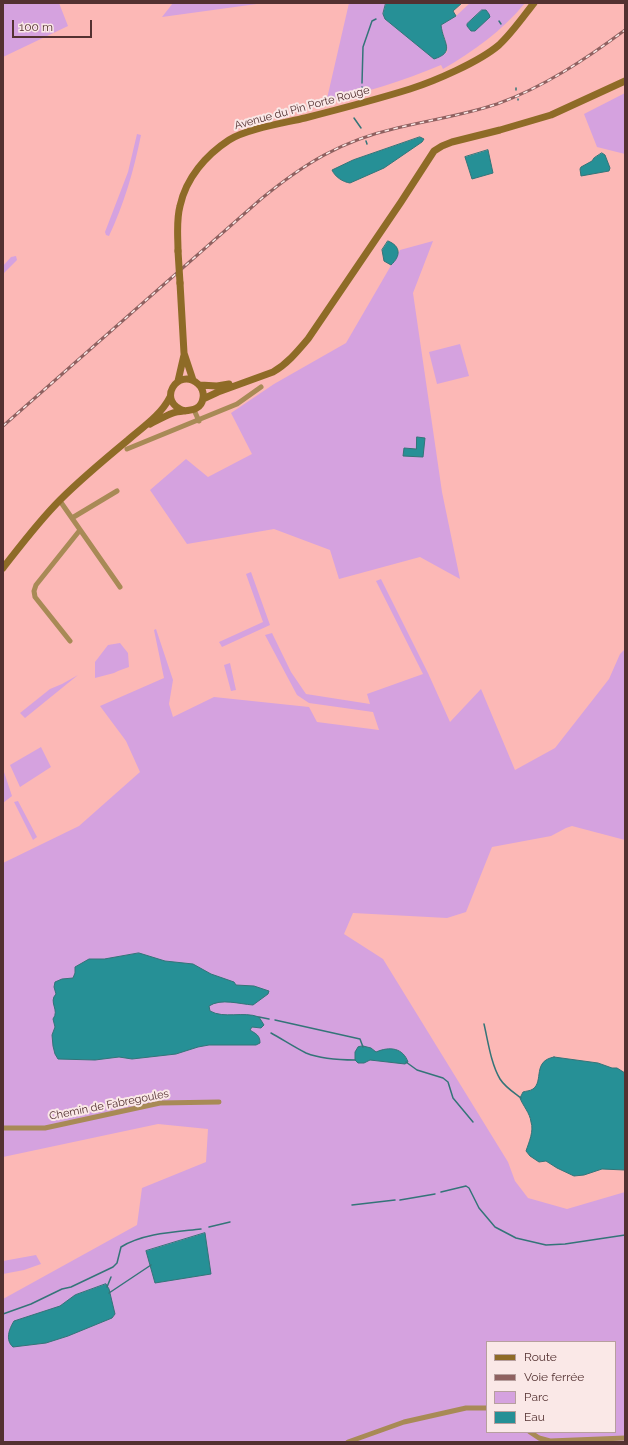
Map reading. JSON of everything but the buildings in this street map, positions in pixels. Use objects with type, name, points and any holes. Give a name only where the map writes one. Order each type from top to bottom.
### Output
[{"type":"main road","name":"Avenue du Pin Porte Rouge","points":[[193,380],[184,353],[177,227],[180,205],[190,178],[202,162],[230,139],[263,128],[338,110],[410,89],[434,80],[478,59],[499,45],[534,3]]},
{"type":"main road","points":[[203,399],[218,392],[265,376],[281,368],[308,340],[434,151],[442,146],[551,115],[625,81]]},
{"type":"main road","name":"Avenue du Pin Porte Rouge","points":[[178,381],[184,353]]},
{"type":"main road","points":[[3,568],[32,531],[60,501],[98,466],[146,426],[164,407],[170,397],[172,389],[178,381],[185,379],[193,380],[200,385],[203,390],[203,399],[200,405],[194,410],[174,412],[146,426]]},
{"type":"main road","points":[[200,385],[217,386],[247,382]]},
{"type":"main road","points":[[170,397],[175,406],[185,411]]},
{"type":"street","points":[[127,449],[199,421],[237,404],[261,386]]},
{"type":"street","points":[[194,410],[199,421]]},
{"type":"street","points":[[72,518],[117,491]]},
{"type":"street","points":[[60,501],[120,587]]},
{"type":"street","points":[[70,641],[35,597],[34,592],[36,585],[80,530]]},
{"type":"street","name":"Chemin de Fabregoules","points":[[3,1128],[45,1128],[160,1103],[219,1102]]},
{"type":"street","points":[[348,1442],[404,1422],[466,1408],[486,1408]]},
{"type":"street","points":[[532,1433],[539,1438],[550,1441],[625,1438]]},
{"type":"green space","points":[[3,3],[59,3],[68,26],[3,57]]},
{"type":"green space","points":[[173,3],[264,3],[162,17]]},
{"type":"green space","points":[[349,3],[386,3],[383,14],[447,53],[447,47],[441,25],[456,16],[470,3],[525,3],[507,23],[487,40],[443,69],[441,65],[398,81],[326,103]]},
{"type":"green space","points":[[625,93],[625,154],[597,147],[584,114]]},
{"type":"green space","points":[[137,134],[141,135],[132,174],[109,236],[106,235],[105,232],[128,172]]},
{"type":"green space","points":[[433,241],[413,293],[442,492],[460,579],[420,557],[339,579],[330,550],[274,529],[187,544],[150,490],[186,459],[208,477],[252,454],[231,413],[274,384],[346,343],[400,250]]},
{"type":"green space","points":[[16,256],[17,260],[3,274],[3,266],[11,257]]},
{"type":"green space","points":[[460,344],[469,376],[437,384],[429,352]]},
{"type":"green space","points":[[251,572],[270,625],[222,647],[219,642],[263,622],[246,574]]},
{"type":"green space","points":[[381,579],[428,673],[450,722],[481,689],[515,770],[555,748],[609,679],[620,654],[625,649],[625,840],[572,826],[551,836],[492,847],[466,912],[447,918],[353,913],[344,934],[383,959],[508,1162],[515,1181],[528,1198],[567,1209],[625,1192],[625,1442],[3,1442],[3,1299],[137,1225],[142,1188],[206,1162],[208,1129],[158,1124],[3,1157],[3,863],[79,826],[140,772],[126,741],[100,706],[164,678],[154,630],[156,629],[173,680],[169,704],[173,717],[214,697],[309,707],[317,722],[379,730],[373,712],[309,703],[297,695],[265,635],[272,633],[291,672],[306,694],[370,704],[367,694],[423,674],[376,581]]},
{"type":"green space","points":[[120,643],[128,653],[129,667],[95,678],[95,662],[108,645]]},
{"type":"green space","points":[[230,663],[236,690],[231,691],[224,665]]},
{"type":"green space","points":[[78,675],[25,718],[20,713],[50,689]]},
{"type":"green space","points":[[41,747],[51,767],[20,787],[10,765]]},
{"type":"green space","points":[[3,769],[12,796],[3,803]]},
{"type":"green space","points":[[18,801],[37,837],[33,840],[14,802]]},
{"type":"green space","points":[[36,1255],[41,1264],[24,1270],[3,1274],[3,1261]]},
{"type":"water","points":[[386,3],[462,3],[453,11],[456,16],[441,25],[446,46],[445,53],[434,59],[385,19],[383,14]]},
{"type":"water","points":[[482,10],[486,10],[490,17],[475,31],[471,31],[467,24]]},
{"type":"water","points":[[420,137],[424,139],[422,142],[384,168],[350,183],[340,179],[332,170],[353,160]]},
{"type":"water","points":[[488,150],[493,173],[472,179],[465,157]]},
{"type":"water","points":[[602,153],[605,155],[610,168],[609,171],[581,176],[581,167]]},
{"type":"water","points":[[388,241],[397,248],[398,252],[397,258],[391,265],[384,261],[382,250]]},
{"type":"water","points":[[417,437],[425,438],[423,457],[403,456],[404,448],[416,449]]},
{"type":"water","points":[[139,953],[165,961],[193,964],[211,974],[234,982],[236,985],[254,986],[269,991],[268,994],[253,1005],[219,1002],[209,1006],[210,1011],[215,1013],[227,1015],[253,1015],[259,1017],[264,1025],[261,1028],[252,1027],[250,1030],[258,1036],[260,1043],[256,1045],[209,1045],[176,1054],[132,1059],[119,1057],[95,1060],[58,1059],[53,1046],[52,1035],[55,1027],[53,1019],[55,1012],[53,1000],[56,994],[54,987],[55,982],[62,979],[73,978],[75,967],[89,959],[104,959]]},
{"type":"water","points":[[363,1046],[371,1048],[376,1052],[386,1049],[399,1051],[406,1057],[408,1062],[405,1064],[370,1060],[364,1063],[358,1063],[355,1060],[355,1052],[358,1047]]},
{"type":"water","points":[[554,1057],[598,1063],[612,1068],[617,1068],[625,1073],[625,1170],[602,1169],[584,1175],[574,1176],[546,1161],[539,1162],[530,1156],[526,1151],[531,1136],[532,1125],[520,1098],[523,1092],[532,1090],[536,1085],[543,1063],[547,1059]]},
{"type":"water","points":[[205,1233],[211,1274],[155,1283],[146,1251]]},
{"type":"water","points":[[106,1284],[109,1289],[115,1314],[112,1318],[68,1336],[46,1343],[13,1347],[9,1341],[9,1334],[14,1321],[60,1306],[75,1295]]},
{"type":"waterway","points":[[362,83],[363,47],[372,21],[376,19]]},
{"type":"waterway","points":[[361,91],[362,87]]},
{"type":"waterway","points":[[354,118],[361,128]]},
{"type":"waterway","points":[[259,1017],[269,1019]]},
{"type":"waterway","points":[[275,1020],[360,1039],[363,1047]]},
{"type":"waterway","points":[[484,1024],[490,1052],[497,1073],[504,1084],[521,1098]]},
{"type":"waterway","points":[[271,1033],[302,1051],[318,1057],[355,1060]]},
{"type":"waterway","points":[[406,1062],[417,1070],[443,1078],[448,1082],[453,1098],[473,1122]]},
{"type":"waterway","points":[[441,1192],[466,1186],[469,1188],[479,1208],[495,1227],[516,1238],[546,1245],[565,1244],[625,1235]]},
{"type":"waterway","points":[[400,1200],[435,1194]]},
{"type":"waterway","points":[[352,1205],[395,1200]]},
{"type":"waterway","points":[[209,1227],[230,1222]]},
{"type":"waterway","points":[[3,1314],[31,1304],[62,1289],[71,1287],[113,1267],[117,1263],[121,1247],[130,1242],[170,1232],[201,1229]]},
{"type":"waterway","points":[[109,1293],[151,1265]]},
{"type":"waterway","points":[[107,1287],[111,1277]]},
{"type":"railway","points":[[3,426],[261,199],[309,164],[341,147],[377,133],[472,111],[497,104],[514,97],[564,72],[625,30]]}]
